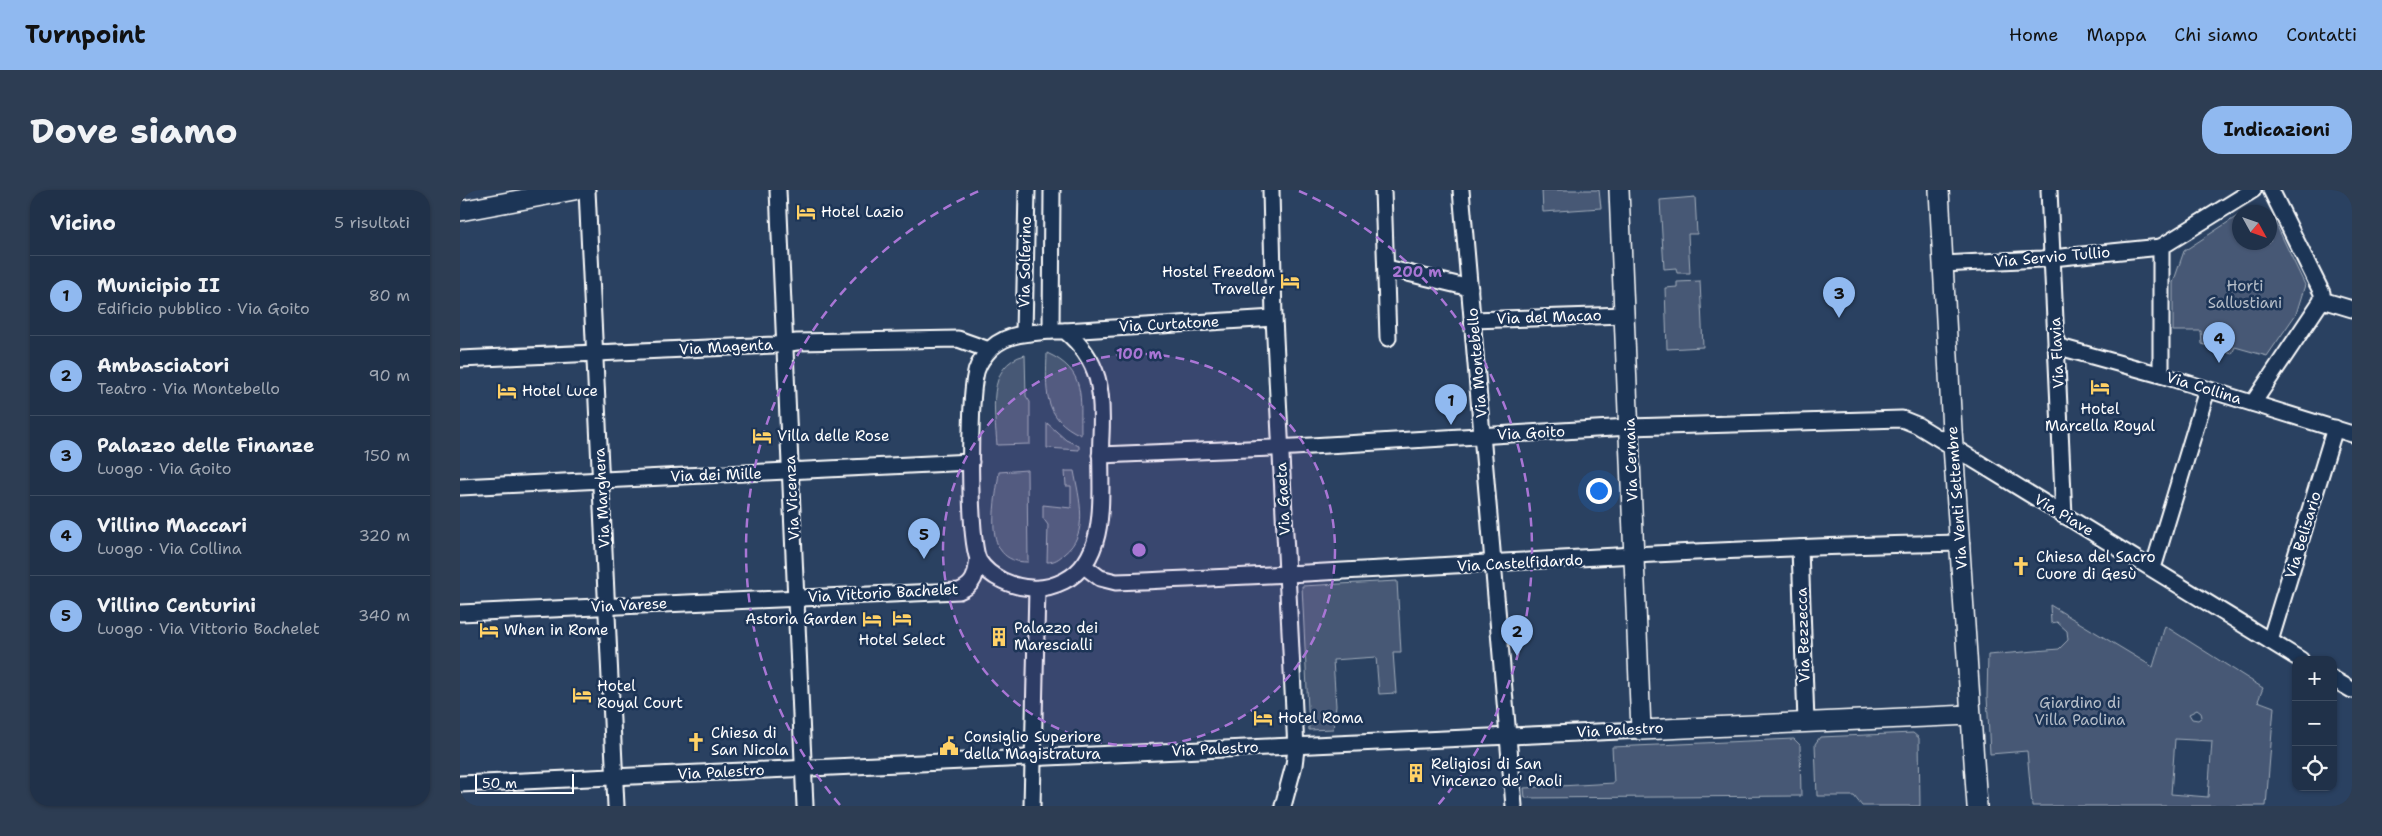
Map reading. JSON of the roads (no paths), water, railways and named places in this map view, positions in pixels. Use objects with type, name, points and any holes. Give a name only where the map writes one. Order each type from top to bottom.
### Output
[{"type":"main road","points":[[460,211],[574,190]]},
{"type":"main road","name":"Via Cernaia","points":[[1619,190],[1641,730]]},
{"type":"main road","name":"Via Venti Settembre","points":[[1939,190],[1977,806]]},
{"type":"main road","name":"Via Palestro","points":[[1641,730],[1970,714]]},
{"type":"street","name":"Via Marghera","points":[[587,190],[616,806]]},
{"type":"street","name":"Via Vicenza","points":[[778,190],[805,806]]},
{"type":"street","name":"Via Solferino","points":[[1024,333],[1027,190]]},
{"type":"street","name":"Via Solferino","points":[[1052,190],[1058,331]]},
{"type":"street","name":"Via Gaeta","points":[[1271,190],[1274,318],[1295,745],[1294,765],[1284,806]]},
{"type":"street","points":[[1383,190],[1388,338]]},
{"type":"street","name":"Via Montebello","points":[[1461,190],[1484,436],[1492,565],[1514,806]]},
{"type":"street","name":"Via Flavia","points":[[2049,190],[2064,516]]},
{"type":"street","points":[[2161,375],[2162,247],[2254,190]]},
{"type":"street","points":[[2253,403],[2322,300],[2322,293],[2271,190]]},
{"type":"street","name":"Via Servio Tullio","points":[[1943,264],[2053,258],[2162,247]]},
{"type":"street","points":[[1387,268],[1470,288]]},
{"type":"street","points":[[2322,300],[2352,309]]},
{"type":"street","name":"Via del Macao","points":[[1473,320],[1625,314]]},
{"type":"street","name":"Via Curtatone","points":[[989,350],[1006,338],[1024,333],[1274,318]]},
{"type":"street","points":[[989,350],[981,360],[974,381],[972,533],[978,559],[985,568],[1008,583],[1037,589],[1062,582],[1084,566],[1093,550],[1097,534],[1102,400],[1096,372],[1083,349],[1058,331]]},
{"type":"street","name":"Via Magenta","points":[[460,359],[786,343],[958,339],[971,342],[989,350]]},
{"type":"street","name":"Via Collina","points":[[2056,346],[2161,375],[2352,434]]},
{"type":"street","points":[[2152,568],[2208,390]]},
{"type":"street","name":"Via Goito","points":[[1100,454],[1281,448],[1629,427],[1892,418],[1913,423],[1954,450]]},
{"type":"street","name":"Via Belisario","points":[[2270,641],[2335,428]]},
{"type":"street","name":"Via Piave","points":[[1954,450],[2152,568],[2294,656]]},
{"type":"street","name":"Via dei Mille","points":[[460,487],[972,462]]},
{"type":"street","name":"Via Castelfidardo","points":[[1084,566],[1100,578],[1113,582],[1287,576],[1800,548],[1961,543]]},
{"type":"street","name":"Via Bezzecca","points":[[1800,548],[1806,722]]},
{"type":"street","name":"Via Vittorio Bachelet","points":[[797,597],[959,591],[970,586],[975,580],[978,559]]},
{"type":"street","points":[[1032,806],[1037,589]]},
{"type":"street","name":"Via Varese","points":[[460,613],[797,597]]},
{"type":"street","points":[[2337,681],[2352,690]]},
{"type":"street","name":"Via Palestro","points":[[460,784],[1641,730]]},
{"type":"place","name":"Hotel Lazio","points":[[806,212]]},
{"type":"place","name":"Hostel Freedom Traveller","points":[[1290,281]]},
{"type":"place","name":"Palazzo delle Finanze","points":[[1839,318]]},
{"type":"place","name":"Villino Maccari","points":[[2219,363]]},
{"type":"place","name":"Hotel Marcella Royal","points":[[2100,387]]},
{"type":"place","name":"Hotel Luce","points":[[507,391]]},
{"type":"place","name":"Municipio II","points":[[1451,425]]},
{"type":"place","name":"Villa delle Rose","points":[[762,436]]},
{"type":"place","name":"Villino Centurini","points":[[924,559]]},
{"type":"place","name":"Chiesa del Sacro Cuore di Gesù","points":[[2021,566]]},
{"type":"place","name":"Hotel Select","points":[[902,618]]},
{"type":"place","name":"Astoria Garden","points":[[872,619]]},
{"type":"place","name":"When in Rome","points":[[489,630]]},
{"type":"place","name":"Palazzo dei Marescialli","points":[[999,637]]},
{"type":"place","name":"Ambasciatori","points":[[1517,656]]},
{"type":"place","name":"Hotel Royal Court","points":[[582,695]]},
{"type":"place","name":"Hotel Roma","points":[[1263,718]]},
{"type":"place","name":"Chiesa di San Nicola","points":[[696,742]]},
{"type":"place","name":"Consiglio Superiore della Magistratura","points":[[949,746]]},
{"type":"place","name":"Religiosi di San Vincenzo de' Paoli","points":[[1416,773]]},
{"type":"park label","name":"Horti Sallustiani","points":[[2245,294]]},
{"type":"park label","name":"Giardino di Villa Paolina","points":[[2080,712]]}]
